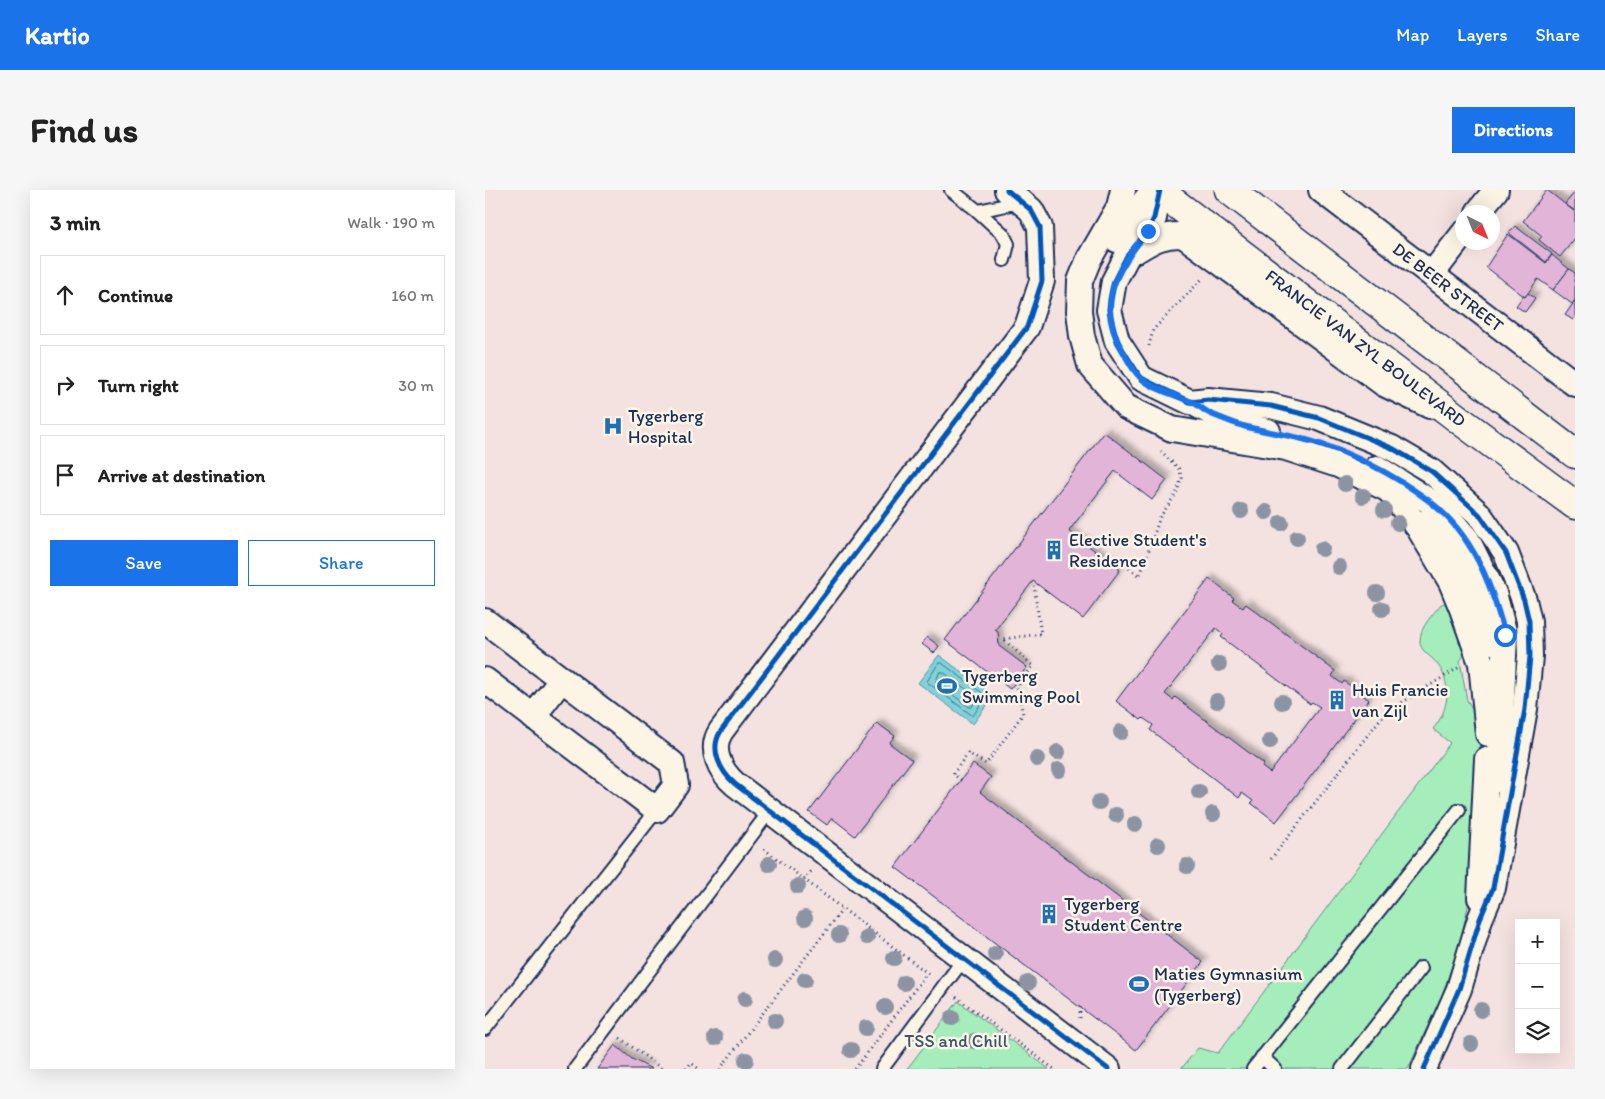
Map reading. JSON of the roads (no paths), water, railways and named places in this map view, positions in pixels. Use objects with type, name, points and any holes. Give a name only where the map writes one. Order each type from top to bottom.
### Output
[{"type":"main road","name":"FRANCIE VAN ZYL BOULEVARD","points":[[1161,190],[1461,421],[1575,505]]},
{"type":"main road","points":[[1229,190],[1575,454]]},
{"type":"street","points":[[1123,190],[1119,207],[1089,259],[1080,281],[1079,311],[1082,336],[1090,365],[1126,407],[1172,429],[1286,448],[1338,465],[1389,490],[1414,506],[1435,525],[1467,573],[1479,600],[1491,666],[1480,874],[1480,919]]},
{"type":"street","points":[[1126,407],[1119,384],[1099,348],[1095,329],[1095,289],[1101,269],[1131,217],[1147,198],[1161,190]]},
{"type":"street","points":[[1161,190],[1154,218],[1148,231],[1127,256],[1114,281],[1109,310],[1117,341],[1141,378],[1191,401],[1208,400],[1271,406],[1319,418],[1392,448],[1431,471],[1479,514],[1506,553],[1518,582],[1527,614],[1531,656],[1525,709],[1493,888],[1480,919],[1459,989],[1424,1069]]},
{"type":"street","name":"DE BEER STREET","points":[[1321,190],[1575,384]]},
{"type":"street","points":[[1484,205],[1495,190]]},
{"type":"street","points":[[1013,196],[1031,210],[1040,228],[1042,281],[1027,327],[718,735],[716,754],[724,772],[735,784],[769,812],[1108,1069]]},
{"type":"street","points":[[1127,256],[1157,238],[1168,234],[1183,235],[1384,384],[1461,421]]},
{"type":"street","points":[[1432,274],[1455,244]]},
{"type":"street","points":[[485,621],[673,764],[676,785],[657,810],[485,680]]},
{"type":"street","points":[[533,717],[561,679]]},
{"type":"lane","points":[[951,190],[1003,234],[1008,244],[1003,260]]},
{"type":"lane","points":[[978,211],[1013,196]]},
{"type":"lane","points":[[485,1029],[657,810]]},
{"type":"lane","points":[[1253,1069],[1459,810]]},
{"type":"lane","points":[[575,1069],[769,812]]},
{"type":"lane","points":[[882,1069],[963,960]]},
{"type":"lane","points":[[1342,1069],[1421,968]]},
{"type":"lane","points":[[485,1012],[501,1010]]},
{"type":"lane","points":[[485,1017],[501,1010]]},
{"type":"lane","points":[[1261,1057],[1275,1069]]},
{"type":"water","points":[[939,655],[994,696],[973,724],[918,683]]},
{"type":"place","name":"Tygerberg Hospital","points":[[613,426]]},
{"type":"place","name":"Elective Student's Residence","points":[[1054,550]]},
{"type":"place","name":"Tygerberg Swimming Pool","points":[[947,686]]},
{"type":"place","name":"Huis Francie van Zijl","points":[[1337,700]]},
{"type":"place","name":"Tygerberg Student Centre","points":[[1049,914]]},
{"type":"place","name":"Maties Gymnasium (Tygerberg)","points":[[1139,984]]},
{"type":"park label","name":"TSS and Chill","points":[[956,1041]]}]
